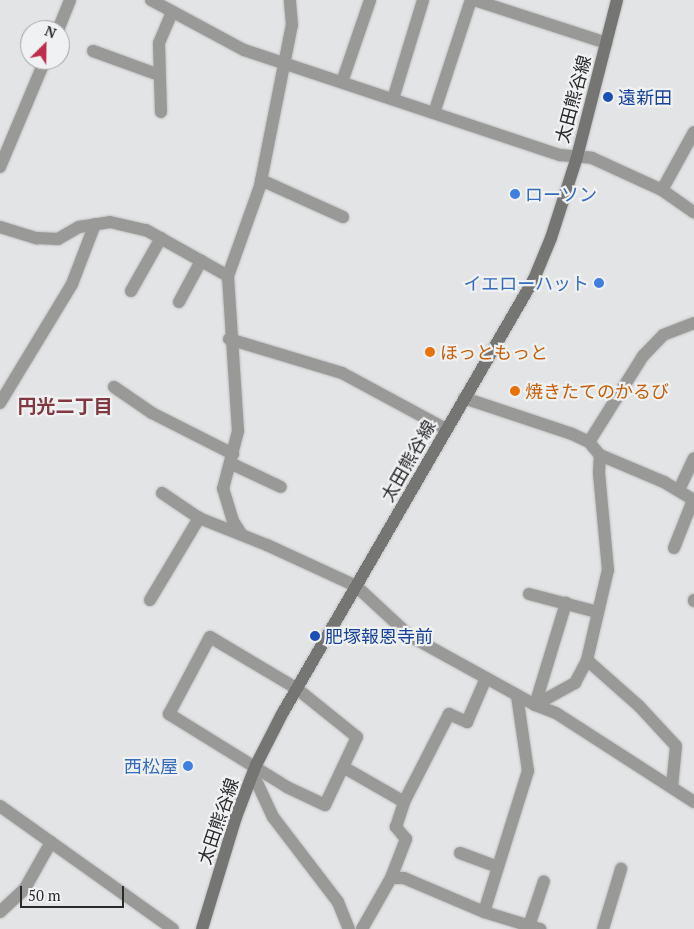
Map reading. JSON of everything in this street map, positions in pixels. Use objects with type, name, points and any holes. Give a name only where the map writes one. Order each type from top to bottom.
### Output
[{"type":"main road","name":"太田熊谷線","points":[[202,929],[254,769],[296,688],[534,279],[551,238],[576,157],[617,0]]},
{"type":"street","points":[[62,20],[70,0]]},
{"type":"street","points":[[151,0],[236,46],[560,155],[592,158],[662,190],[694,212]]},
{"type":"street","points":[[242,535],[233,520],[223,489],[238,431],[229,339],[228,276],[261,180],[282,62],[292,25],[290,0]]},
{"type":"street","points":[[342,82],[370,0]]},
{"type":"street","points":[[393,99],[423,0]]},
{"type":"street","points":[[434,113],[472,0],[606,44]]},
{"type":"street","points":[[160,112],[159,42],[172,12]]},
{"type":"street","points":[[93,51],[159,75]]},
{"type":"street","points":[[0,167],[4,148],[40,70]]},
{"type":"street","points":[[662,190],[694,132]]},
{"type":"street","points":[[261,180],[343,217]]},
{"type":"street","points":[[0,227],[37,238],[58,239],[79,227],[110,222],[146,230],[228,276]]},
{"type":"street","points":[[0,403],[72,284],[95,224]]},
{"type":"street","points":[[131,291],[161,238]]},
{"type":"street","points":[[179,302],[201,261]]},
{"type":"street","points":[[589,442],[643,356],[663,335],[694,323]]},
{"type":"street","points":[[229,339],[316,362],[342,373],[446,429]]},
{"type":"street","points":[[114,387],[152,413],[281,487]]},
{"type":"street","points":[[464,398],[589,442],[600,456],[679,490],[694,500],[674,548]]},
{"type":"street","points":[[535,705],[576,683],[587,660],[608,570],[599,473],[600,456]]},
{"type":"street","points":[[679,490],[694,458]]},
{"type":"street","points":[[162,494],[199,518],[356,586],[410,636],[517,696],[556,713],[694,802]]},
{"type":"street","points":[[150,600],[199,518]]},
{"type":"street","points":[[529,594],[597,612]]},
{"type":"street","points":[[535,705],[566,604]]},
{"type":"street","points":[[210,637],[296,688],[357,737],[343,767],[324,805],[254,769],[169,714],[210,637]]},
{"type":"street","points":[[587,660],[638,706],[676,746],[672,788]]},
{"type":"street","points":[[362,929],[390,878],[406,839],[396,827],[404,802],[449,714],[468,722],[486,678]]},
{"type":"street","points":[[484,912],[528,771],[517,696]]},
{"type":"street","points":[[343,767],[404,802]]},
{"type":"street","points":[[254,769],[273,817],[338,902],[349,929]]},
{"type":"street","points":[[0,806],[172,929]]},
{"type":"street","points":[[0,912],[24,890],[51,842]]},
{"type":"street","points":[[460,853],[498,867]]},
{"type":"street","points":[[603,929],[621,869]]},
{"type":"street","points":[[390,878],[404,878],[484,912],[536,928],[544,881]]},
{"type":"place","name":"遠新田","points":[[608,97]]},
{"type":"place","name":"ローソン","points":[[515,194]]},
{"type":"place","name":"イエローハット","points":[[599,283]]},
{"type":"place","name":"ほっともっと","points":[[430,352]]},
{"type":"place","name":"焼きたてのかるび","points":[[515,391]]},
{"type":"place","name":"肥塚報恩寺前","points":[[315,636]]},
{"type":"place","name":"西松屋","points":[[188,766]]},
{"type":"district","name":"円光二丁目","points":[[65,406]]}]
